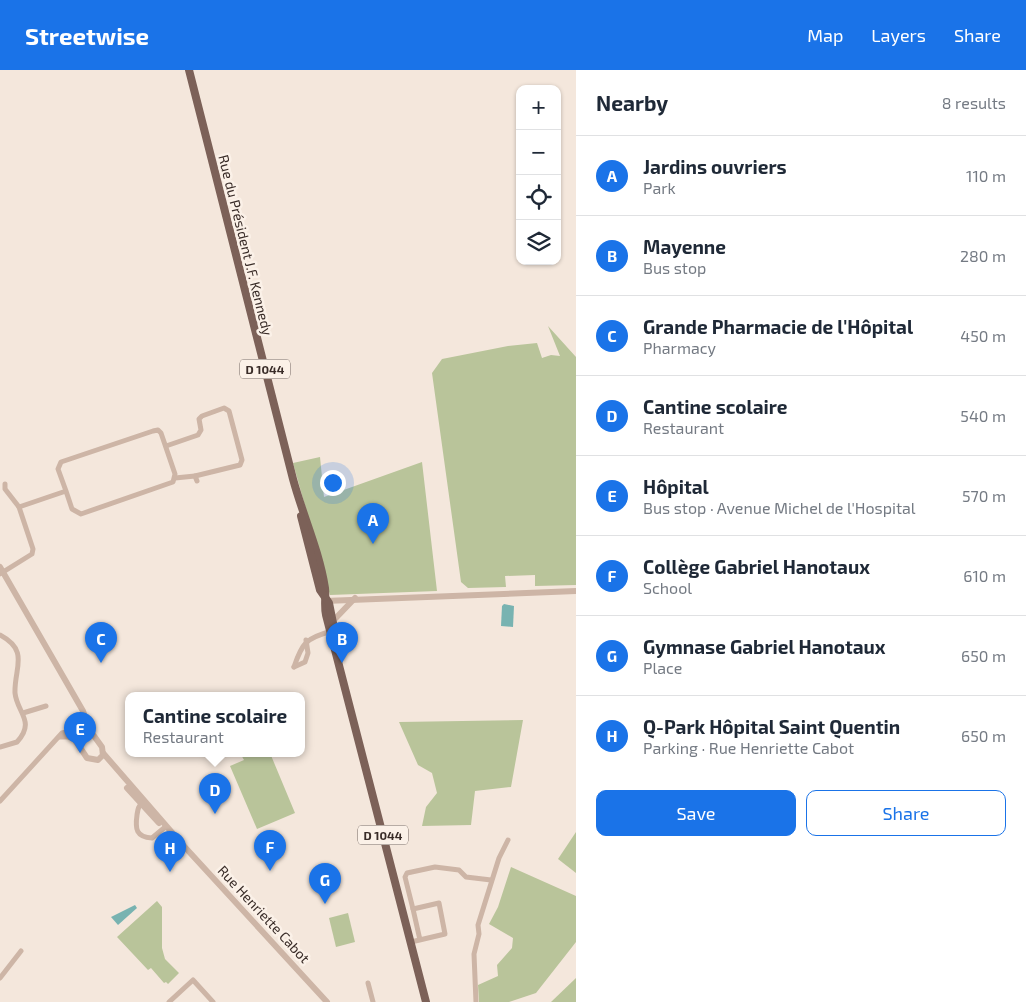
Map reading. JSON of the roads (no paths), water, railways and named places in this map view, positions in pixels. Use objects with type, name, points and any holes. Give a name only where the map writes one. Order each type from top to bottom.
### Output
[{"type":"main road","name":"Rue du Président J.F. Kennedy","points":[[189,70],[294,485],[311,532],[325,588],[324,606],[332,631],[426,1002]]},
{"type":"main road","name":"Rue du Président J.F. Kennedy","points":[[325,600],[329,603],[333,621],[332,631]]},
{"type":"street","points":[[166,446],[198,435],[201,430],[199,419],[202,416],[224,408],[229,411],[242,460],[240,465],[196,478],[175,478]]},
{"type":"street","points":[[158,430],[169,454],[175,478],[173,482],[81,514],[72,509],[58,469],[61,462],[158,430]]},
{"type":"street","points":[[6,484],[5,489],[18,507],[32,552],[29,556],[1,571],[80,707],[89,729]]},
{"type":"street","points":[[18,507],[66,491]]},
{"type":"street","points":[[325,600],[576,591]]},
{"type":"street","points":[[333,621],[355,598]]},
{"type":"street","points":[[306,640],[308,658],[305,662],[294,667],[306,640],[332,631]]},
{"type":"street","points":[[0,635],[13,645],[17,652],[19,668],[16,695],[25,724],[22,737],[11,746],[0,747]]},
{"type":"street","points":[[23,713],[46,706]]},
{"type":"street","points":[[58,737],[68,736],[75,740],[82,718],[80,707]]},
{"type":"street","points":[[0,801],[62,733],[85,726],[89,729]]},
{"type":"street","name":"Rue Henriette Cabot","points":[[89,729],[102,746],[104,753],[160,819],[327,1002]]},
{"type":"street","name":"Rue Henriette Cabot","points":[[75,740],[88,758],[98,760],[107,765],[141,804],[182,844]]},
{"type":"street","points":[[98,760],[104,753]]},
{"type":"street","points":[[160,819],[142,803],[135,826],[143,838],[152,838],[164,828]]},
{"type":"street","points":[[476,1002],[474,954],[479,934],[478,925],[503,848],[508,840]]},
{"type":"street","points":[[420,940],[405,877],[407,873],[435,867],[459,870],[466,877],[492,880]]},
{"type":"street","points":[[411,942],[446,934],[439,903],[413,909]]},
{"type":"street","points":[[0,978],[21,951]]},
{"type":"street","points":[[169,1002],[193,980],[212,1002]]},
{"type":"street","points":[[368,983],[373,1002]]},
{"type":"water","points":[[504,604],[514,606],[513,627],[501,626],[502,606]]},
{"type":"water","points":[[135,905],[137,908],[118,925],[111,917]]},
{"type":"place","name":"Jardins ouvriers","points":[[373,544]]},
{"type":"place","name":"Grande Pharmacie de l'Hôpital","points":[[101,663]]},
{"type":"place","name":"Mayenne","points":[[342,663]]},
{"type":"place","name":"Hôpital","points":[[80,753]]},
{"type":"place","name":"Cantine scolaire","points":[[215,814]]},
{"type":"place","name":"Collège Gabriel Hanotaux","points":[[270,871]]},
{"type":"place","name":"Q-Park Hôpital Saint Quentin","points":[[170,872]]},
{"type":"place","name":"Gymnase Gabriel Hanotaux","points":[[325,904]]}]
